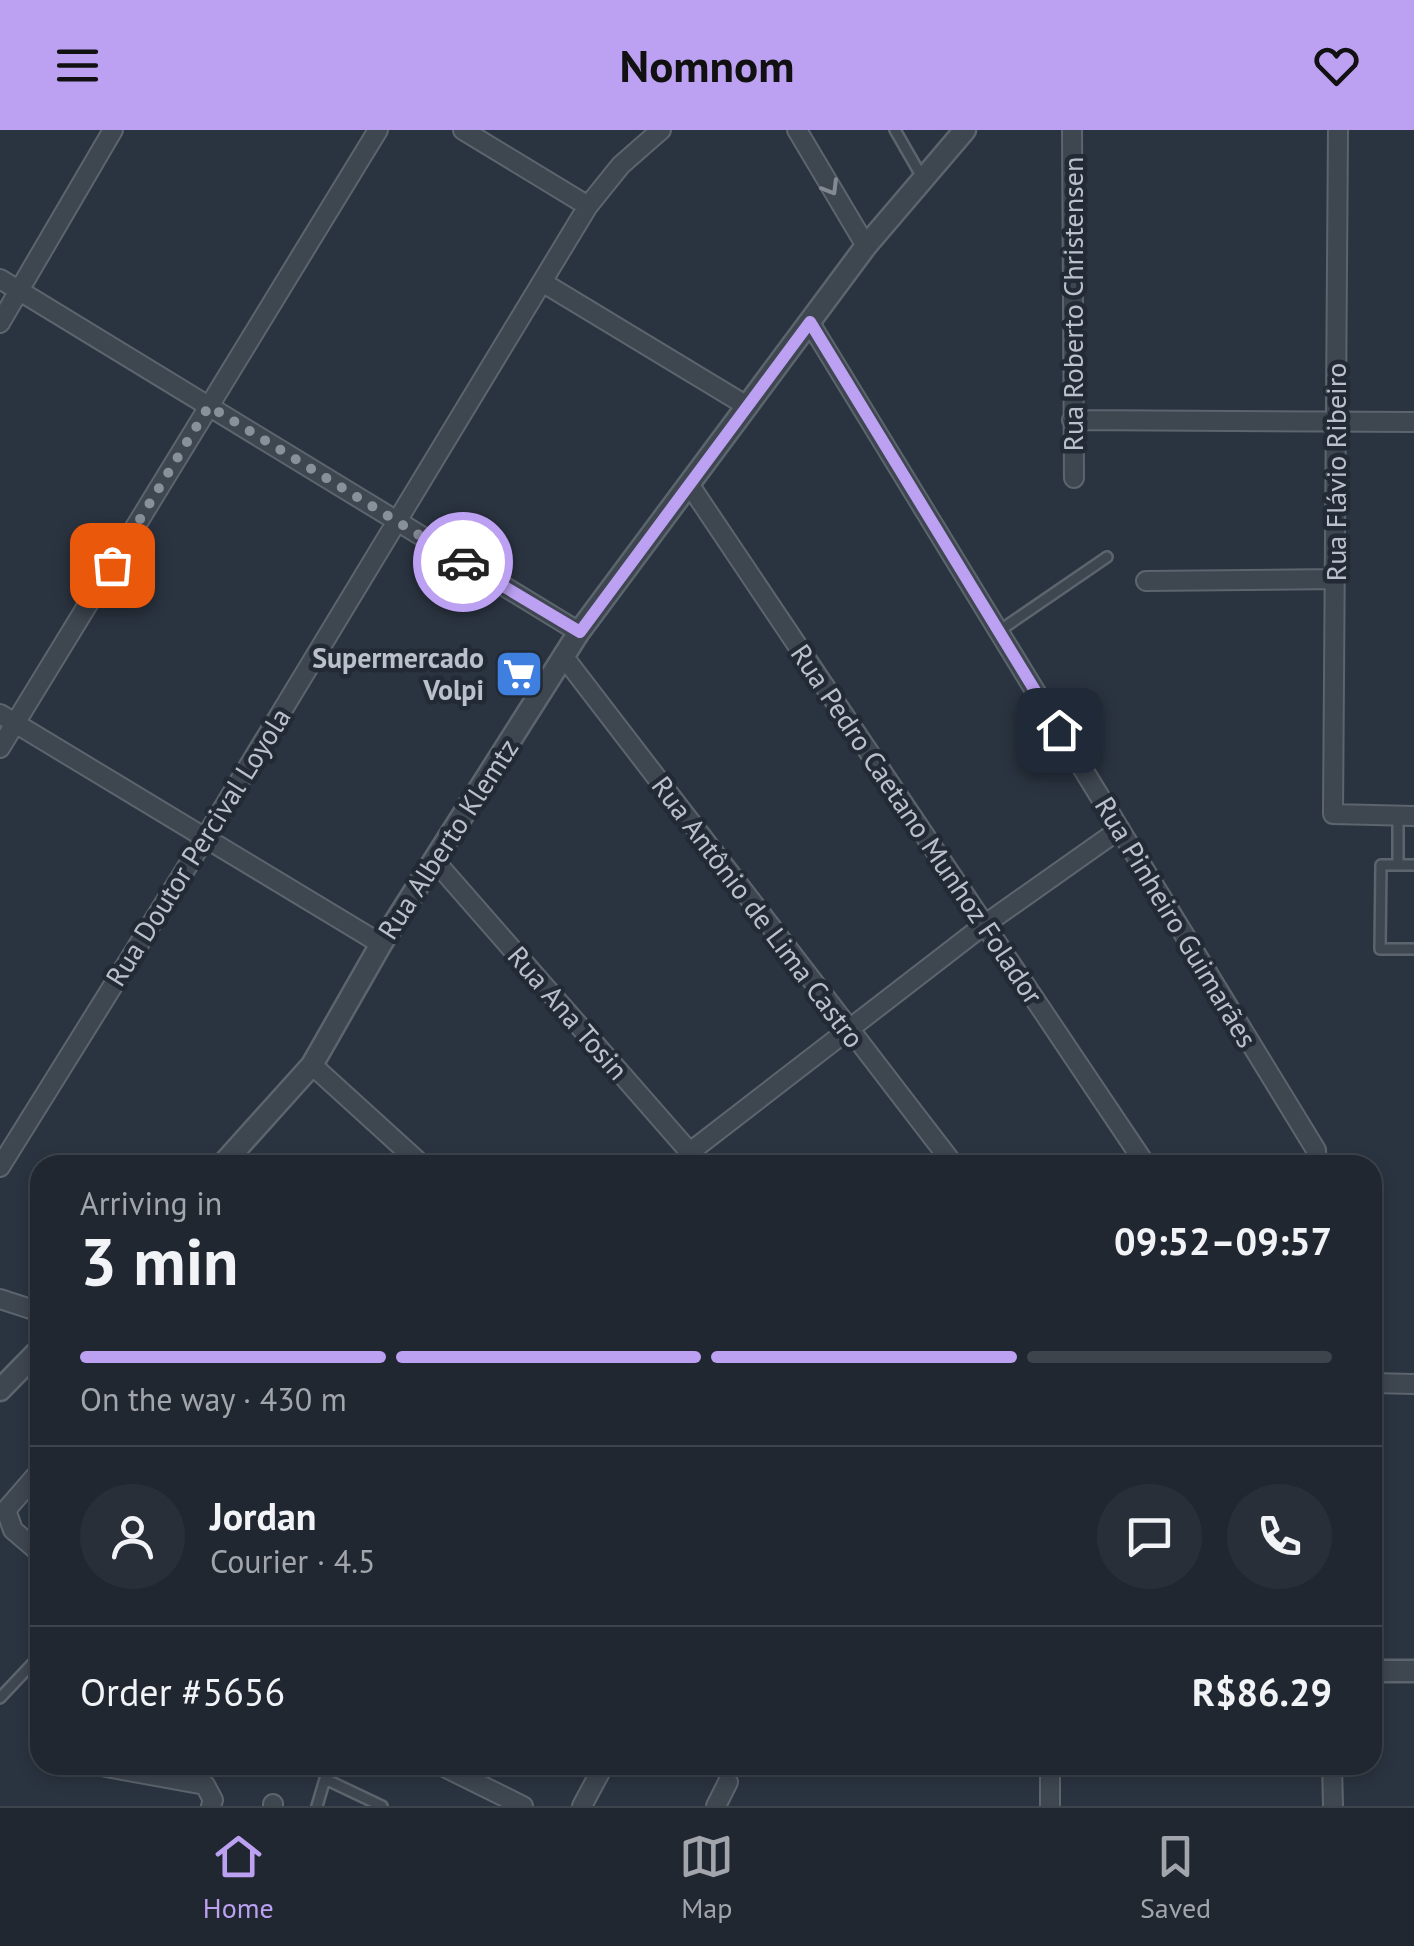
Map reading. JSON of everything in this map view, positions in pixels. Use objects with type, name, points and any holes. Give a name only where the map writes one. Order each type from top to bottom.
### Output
[{"type":"street","points":[[0,322],[113,130]]},
{"type":"street","points":[[0,748],[8,719],[209,406],[378,130]]},
{"type":"street","points":[[464,130],[588,206]]},
{"type":"street","name":"Rua Doutor Percival Loyola","points":[[0,1167],[205,838],[588,206],[621,165],[661,130]]},
{"type":"street","points":[[796,130],[866,246]]},
{"type":"street","name":"Rua Alberto Klemtz","points":[[231,1155],[312,1065],[381,944],[580,632],[866,246],[965,130]]},
{"type":"street","name":"Rua Roberto Christensen","points":[[1072,130],[1074,478]]},
{"type":"street","name":"Rua Flávio Ribeiro","points":[[1338,130],[1333,814],[1406,816]]},
{"type":"street","points":[[0,279],[580,632]]},
{"type":"street","points":[[542,282],[747,406]]},
{"type":"street","name":"Rua Pinheiro Guimarães","points":[[810,322],[1317,1155]]},
{"type":"street","points":[[1072,420],[1414,422]]},
{"type":"street","name":"Rua Pedro Caetano Munhoz Folador","points":[[689,484],[1139,1155]]},
{"type":"street","points":[[1146,581],[1335,580]]},
{"type":"street","name":"Rua Antônio de Lima Castro","points":[[564,657],[946,1155]]},
{"type":"street","points":[[8,719],[381,944]]},
{"type":"street","points":[[700,1155],[848,1030],[984,924],[1120,829]]},
{"type":"street","name":"Rua Ana Tosin","points":[[435,862],[693,1155]]},
{"type":"street","points":[[312,1065],[411,1155]]},
{"type":"street","points":[[0,1299],[30,1309]]},
{"type":"street","points":[[0,1390],[30,1359]]},
{"type":"street","points":[[1382,1384],[1414,1384]]},
{"type":"street","points":[[30,1482],[6,1510],[13,1530],[30,1544]]},
{"type":"street","points":[[1382,1672],[1414,1671]]},
{"type":"street","points":[[150,1775],[204,1785],[213,1800],[212,1806]]},
{"type":"street","points":[[475,1775],[524,1806]]},
{"type":"street","points":[[582,1806],[599,1775]]},
{"type":"street","points":[[1050,1775],[1050,1806]]},
{"type":"street","points":[[1332,1775],[1333,1806]]},
{"type":"street","points":[[716,1806],[728,1782]]},
{"type":"lane","points":[[895,130],[923,180]]},
{"type":"lane","points":[[999,632],[1107,557]]},
{"type":"lane","points":[[1398,865],[1406,816]]},
{"type":"lane","points":[[1414,865],[1380,865],[1380,948],[1414,948]]},
{"type":"lane","points":[[0,1698],[30,1666]]},
{"type":"lane","points":[[316,1806],[325,1780],[382,1806]]},
{"type":"lane","points":[[352,1806],[356,1794]]},
{"type":"way so far","points":[[112,565],[209,406],[463,562]]},
{"type":"place","name":"Supermercado Volpi","points":[[519,674]]},
{"type":"route","points":[[463,562],[580,632],[810,322],[1059,730]]}]
